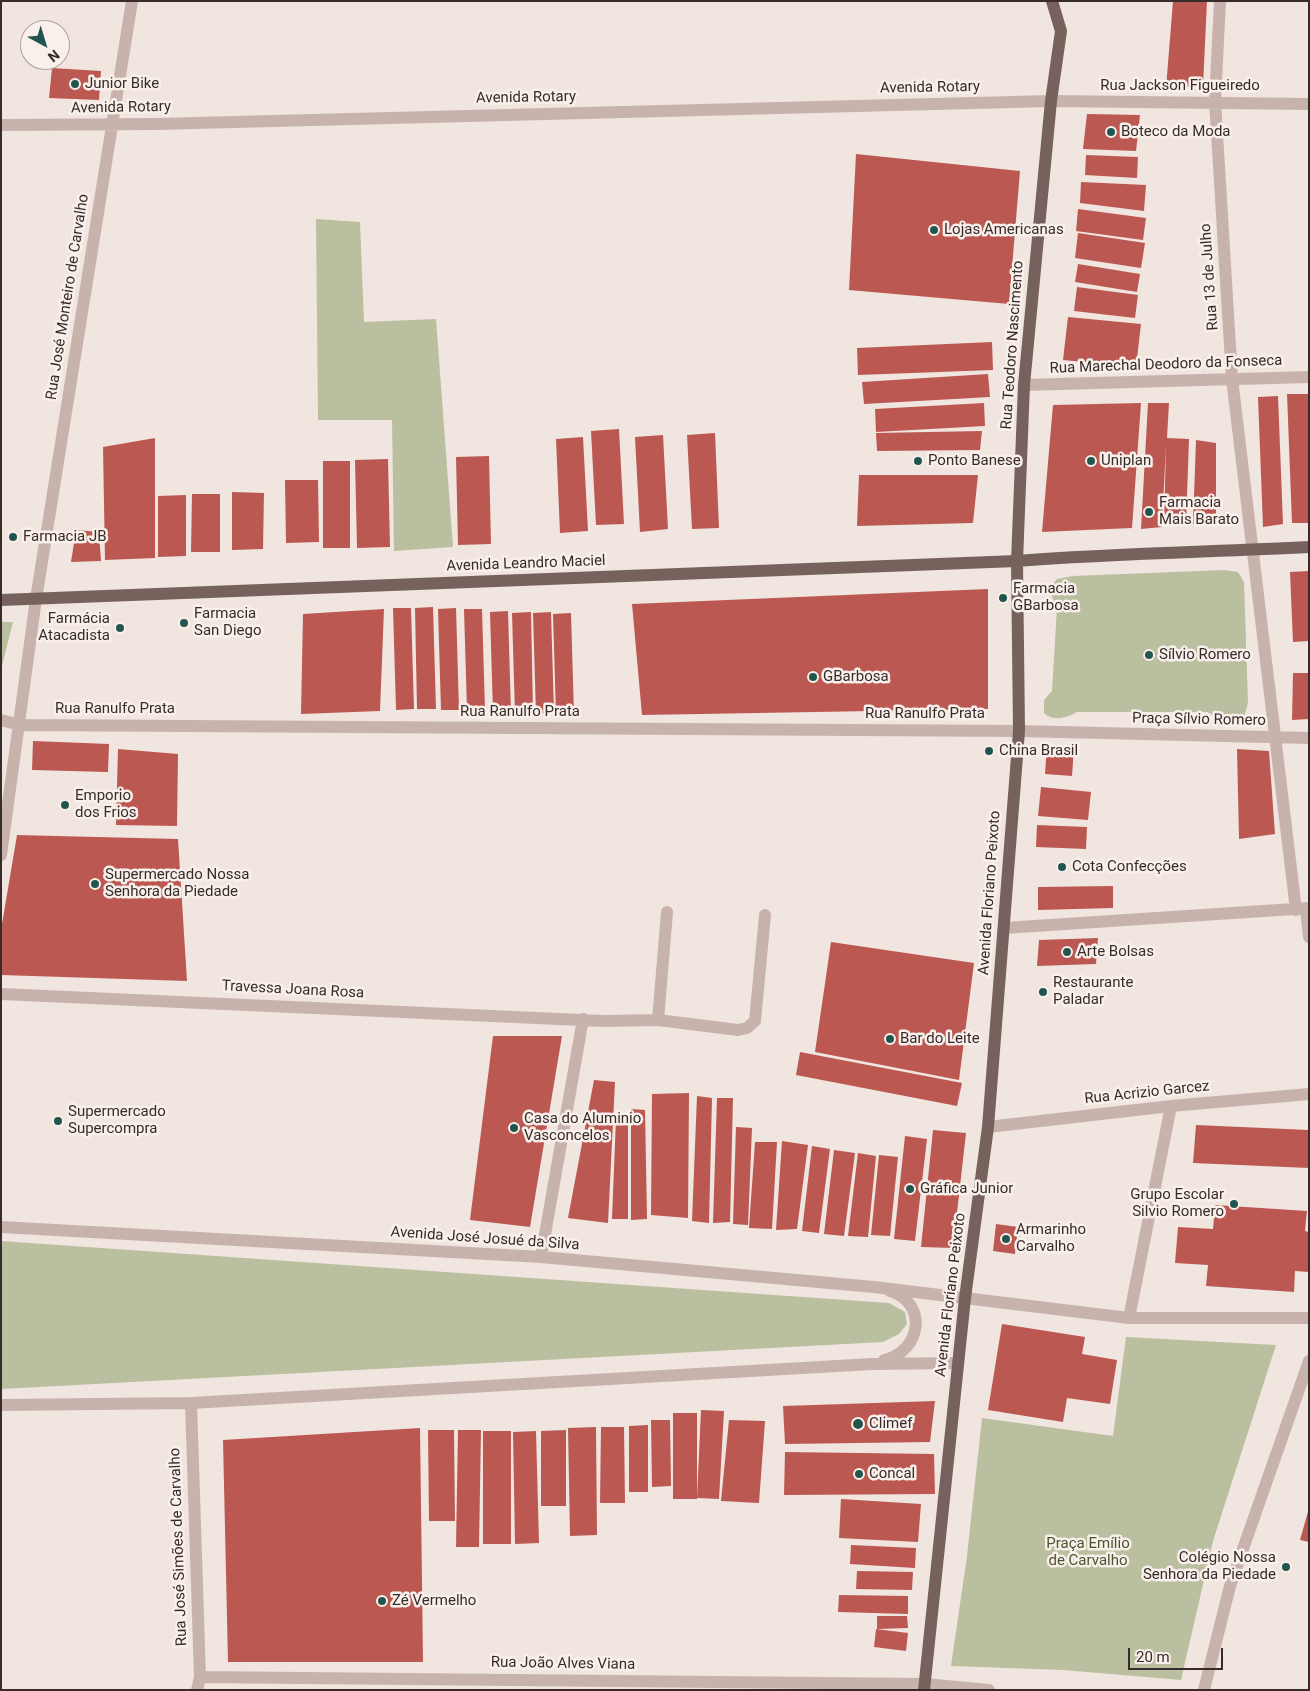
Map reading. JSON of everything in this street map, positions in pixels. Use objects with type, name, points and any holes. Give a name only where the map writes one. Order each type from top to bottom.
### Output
[{"type":"main road","name":"Rua Teodoro Nascimento","points":[[1017,562],[1024,385],[1051,101],[1061,31],[1052,1]]},
{"type":"main road","points":[[1019,731],[1019,590],[1017,562],[1065,557],[1309,546]]},
{"type":"main road","name":"Avenida Leandro Maciel","points":[[1,600],[1017,562]]},
{"type":"main road","name":"Avenida Floriano Peixoto","points":[[925,1687],[965,1298],[988,1127],[1019,731]]},
{"type":"street","name":"Rua José Monteiro de Carvalho","points":[[1,854],[5,800],[20,725],[36,599],[132,1]]},
{"type":"street","name":"Rua 13 de Julho","points":[[1220,1],[1215,101],[1232,379],[1252,550]]},
{"type":"street","name":"Avenida Rotary","points":[[1,125],[113,124],[1051,101]]},
{"type":"street","name":"Rua Jackson Figueiredo","points":[[1051,101],[1215,101],[1309,104]]},
{"type":"street","name":"Rua Marechal Deodoro da Fonseca","points":[[1024,385],[1309,377]]},
{"type":"street","name":"Praça Sílvio Romero","points":[[1019,731],[1275,737],[1252,550]]},
{"type":"street","name":"Rua Ranulfo Prata","points":[[1,720],[20,725],[1019,731]]},
{"type":"street","points":[[1309,738],[1275,737],[1309,937]]},
{"type":"street","points":[[1004,928],[1304,909]]},
{"type":"street","points":[[658,1020],[667,912]]},
{"type":"street","name":"Travessa Joana Rosa","points":[[1,994],[583,1019],[658,1020],[738,1030],[752,1025],[755,1021],[765,915]]},
{"type":"street","points":[[541,1257],[583,1019]]},
{"type":"street","name":"Rua Acrizio Garcez","points":[[988,1127],[1171,1106],[1309,1094]]},
{"type":"street","points":[[1129,1318],[1171,1106]]},
{"type":"street","name":"Avenida José Josué da Silva","points":[[1,1227],[541,1257],[874,1287],[1129,1318],[1309,1318]]},
{"type":"street","points":[[872,1364],[893,1358],[908,1347],[915,1330],[916,1321],[914,1312],[902,1297],[874,1287]]},
{"type":"street","points":[[1204,1690],[1230,1586],[1309,1361]]},
{"type":"street","points":[[1,1405],[191,1403],[872,1364],[958,1363]]},
{"type":"street","name":"Rua José Simões de Carvalho","points":[[191,1403],[200,1677],[197,1690]]},
{"type":"street","name":"Rua João Alves Viana","points":[[200,1677],[925,1687],[989,1690]]},
{"type":"green space","points":[[316,219],[360,222],[364,322],[436,319],[453,547],[394,551],[392,420],[318,420]]},
{"type":"green space","points":[[1224,570],[1238,572],[1244,582],[1248,703],[1244,717],[1216,718],[1208,712],[1077,712],[1069,716],[1056,718],[1044,713],[1044,700],[1052,691],[1057,607],[1052,597],[1051,586],[1057,579],[1073,576]]},
{"type":"green space","points":[[1,622],[13,622],[1,670]]},
{"type":"green space","points":[[1,1241],[889,1303],[905,1312],[907,1324],[899,1334],[883,1342],[1,1389]]},
{"type":"green space","name":"Praça Emílio de Carvalho","points":[[1126,1337],[1276,1345],[1213,1541],[1181,1680],[1063,1670],[951,1666],[967,1556],[982,1418],[1113,1436]]},
{"type":"building","points":[[1173,1],[1207,1],[1203,86],[1166,88]]},
{"type":"building","name":"Junior Bike","points":[[52,70],[101,71],[99,100],[49,98]]},
{"type":"building","name":"Boteco da Moda","points":[[1087,114],[1140,115],[1136,151],[1083,149]]},
{"type":"building","name":"Lojas Americanas","points":[[856,154],[1020,171],[1009,304],[849,290]]},
{"type":"building","points":[[1086,155],[1138,157],[1137,178],[1085,175]]},
{"type":"building","points":[[1081,182],[1146,185],[1144,211],[1080,203]]},
{"type":"building","points":[[1078,209],[1146,218],[1143,240],[1076,231]]},
{"type":"building","points":[[1078,233],[1145,243],[1141,268],[1075,258]]},
{"type":"building","points":[[1078,264],[1140,274],[1137,292],[1075,282]]},
{"type":"building","points":[[1077,287],[1138,295],[1135,318],[1074,311]]},
{"type":"building","points":[[1068,317],[1141,324],[1136,367],[1063,360]]},
{"type":"building","points":[[992,342],[993,370],[858,375],[857,348]]},
{"type":"building","points":[[988,374],[990,397],[864,404],[862,382]]},
{"type":"building","points":[[1287,394],[1309,394],[1309,523],[1292,523]]},
{"type":"building","points":[[1278,396],[1283,524],[1263,527],[1258,397]]},
{"type":"building","points":[[984,403],[985,426],[876,432],[875,409]]},
{"type":"building","points":[[1141,403],[1132,528],[1042,532],[1053,405]]},
{"type":"building","points":[[1148,403],[1169,403],[1167,438],[1189,439],[1186,525],[1164,526],[1166,445],[1162,527],[1141,529]]},
{"type":"building","points":[[619,429],[624,524],[596,525],[591,431]]},
{"type":"building","points":[[982,431],[980,450],[877,451],[876,433]]},
{"type":"building","points":[[715,433],[719,528],[692,529],[687,435]]},
{"type":"building","points":[[663,435],[668,529],[640,532],[635,437]]},
{"type":"building","points":[[583,437],[588,531],[560,533],[556,439]]},
{"type":"building","points":[[155,438],[155,558],[105,560],[103,447]]},
{"type":"building","points":[[1196,440],[1216,443],[1216,525],[1193,524]]},
{"type":"building","points":[[489,456],[491,544],[458,545],[456,457]]},
{"type":"building","points":[[388,459],[390,547],[357,548],[355,460]]},
{"type":"building","points":[[323,461],[350,461],[350,548],[323,548]]},
{"type":"building","points":[[859,475],[978,475],[973,523],[857,526]]},
{"type":"building","points":[[285,480],[318,480],[319,542],[286,543]]},
{"type":"building","points":[[232,492],[264,493],[263,549],[232,550]]},
{"type":"building","points":[[192,494],[220,494],[220,552],[191,552]]},
{"type":"building","points":[[186,495],[186,556],[158,557],[158,496]]},
{"type":"building","points":[[76,530],[99,532],[101,561],[71,562]]},
{"type":"building","points":[[1309,571],[1309,641],[1293,642],[1290,572]]},
{"type":"building","name":"GBarbosa","points":[[988,589],[988,709],[642,715],[632,604]]},
{"type":"building","points":[[433,607],[436,709],[417,709],[415,608]]},
{"type":"building","points":[[393,608],[411,608],[414,709],[396,710]]},
{"type":"building","points":[[456,608],[459,710],[441,710],[438,609]]},
{"type":"building","points":[[384,609],[380,711],[301,714],[303,614]]},
{"type":"building","points":[[464,609],[482,609],[485,710],[467,711]]},
{"type":"building","points":[[508,611],[511,713],[493,713],[490,612]]},
{"type":"building","points":[[531,612],[533,713],[515,714],[512,613]]},
{"type":"building","points":[[551,612],[554,713],[536,714],[533,613]]},
{"type":"building","points":[[571,613],[574,715],[556,715],[553,614]]},
{"type":"building","points":[[1293,673],[1309,673],[1309,719],[1292,720]]},
{"type":"building","points":[[33,741],[109,744],[108,772],[32,770]]},
{"type":"building","points":[[1047,746],[1074,747],[1072,776],[1045,774]]},
{"type":"building","points":[[118,749],[178,754],[177,826],[116,825]]},
{"type":"building","points":[[1237,749],[1269,751],[1275,834],[1239,839]]},
{"type":"building","points":[[1041,787],[1091,792],[1088,820],[1038,816]]},
{"type":"building","points":[[1037,825],[1087,827],[1086,849],[1036,847]]},
{"type":"building","name":"Supermercado Nossa Senhora da Piedade","points":[[17,835],[178,839],[187,981],[1,975],[1,930]]},
{"type":"building","points":[[1113,886],[1113,908],[1038,910],[1038,887]]},
{"type":"building","name":"Arte Bolsas","points":[[1098,938],[1096,964],[1037,966],[1039,940]]},
{"type":"building","points":[[831,942],[974,963],[959,1080],[815,1052]]},
{"type":"building","name":"Casa do Aluminio Vasconcelos","points":[[493,1036],[562,1036],[530,1227],[470,1220]]},
{"type":"building","points":[[800,1052],[962,1083],[957,1106],[796,1075]]},
{"type":"building","points":[[594,1080],[615,1082],[608,1223],[568,1218]]},
{"type":"building","points":[[689,1093],[688,1218],[651,1215],[652,1094]]},
{"type":"building","points":[[697,1096],[712,1098],[709,1223],[692,1221]]},
{"type":"building","points":[[717,1098],[733,1098],[730,1222],[713,1223]]},
{"type":"building","points":[[631,1109],[645,1110],[647,1219],[631,1220]]},
{"type":"building","points":[[616,1118],[628,1118],[628,1219],[612,1219]]},
{"type":"building","points":[[1196,1125],[1309,1130],[1309,1168],[1193,1163]]},
{"type":"building","points":[[736,1127],[752,1128],[748,1225],[733,1224]]},
{"type":"building","points":[[933,1130],[966,1133],[953,1248],[921,1247]]},
{"type":"building","name":"Gráfica Junior","points":[[905,1136],[927,1139],[915,1241],[894,1239]]},
{"type":"building","points":[[782,1141],[808,1145],[797,1229],[776,1230]]},
{"type":"building","points":[[755,1142],[777,1142],[772,1229],[749,1228]]},
{"type":"building","points":[[812,1146],[830,1149],[819,1233],[802,1231]]},
{"type":"building","points":[[834,1150],[855,1153],[844,1236],[824,1234]]},
{"type":"building","points":[[858,1153],[876,1156],[868,1237],[848,1236]]},
{"type":"building","points":[[879,1155],[898,1157],[890,1236],[871,1235]]},
{"type":"building","points":[[1215,1205],[1307,1211],[1305,1231],[1309,1232],[1309,1272],[1295,1271],[1294,1292],[1206,1286],[1208,1265],[1175,1263],[1178,1227],[1213,1229]]},
{"type":"building","name":"Armarinho Carvalho","points":[[996,1224],[1018,1227],[1015,1254],[993,1251]]},
{"type":"building","points":[[1002,1324],[1085,1337],[1082,1354],[1117,1360],[1110,1404],[1067,1398],[1063,1422],[988,1410]]},
{"type":"building","name":"Climef","points":[[935,1401],[930,1442],[785,1444],[783,1406]]},
{"type":"building","points":[[701,1410],[724,1411],[719,1499],[697,1498]]},
{"type":"building","points":[[673,1413],[697,1413],[697,1499],[673,1499]]},
{"type":"building","points":[[651,1420],[670,1420],[671,1486],[652,1487]]},
{"type":"building","points":[[729,1420],[765,1421],[759,1503],[721,1501]]},
{"type":"building","points":[[648,1425],[648,1492],[629,1492],[629,1426]]},
{"type":"building","points":[[596,1427],[597,1535],[570,1536],[568,1428]]},
{"type":"building","points":[[601,1427],[624,1427],[625,1503],[600,1503]]},
{"type":"building","points":[[420,1428],[423,1662],[228,1662],[223,1440]]},
{"type":"building","points":[[428,1430],[454,1430],[455,1521],[429,1521]]},
{"type":"building","points":[[458,1430],[481,1430],[479,1547],[456,1547]]},
{"type":"building","points":[[566,1430],[566,1506],[541,1506],[541,1431]]},
{"type":"building","points":[[483,1431],[511,1431],[511,1544],[483,1544]]},
{"type":"building","points":[[536,1431],[539,1543],[515,1544],[513,1432]]},
{"type":"building","name":"Concal","points":[[785,1452],[934,1454],[935,1494],[784,1495]]},
{"type":"building","points":[[841,1499],[921,1504],[918,1542],[839,1538]]},
{"type":"building","points":[[1309,1508],[1309,1542],[1300,1540]]},
{"type":"building","points":[[851,1545],[916,1548],[915,1568],[850,1564]]},
{"type":"building","points":[[857,1571],[913,1572],[912,1590],[856,1589]]},
{"type":"building","points":[[839,1595],[908,1596],[908,1614],[838,1612]]},
{"type":"building","points":[[877,1616],[907,1616],[908,1628],[877,1629]]},
{"type":"building","points":[[876,1629],[908,1633],[906,1651],[874,1647]]},
{"type":"place","name":"Junior Bike","points":[[75,84]]},
{"type":"place","name":"Boteco da Moda","points":[[1111,132]]},
{"type":"place","name":"Lojas Americanas","points":[[934,230]]},
{"type":"place","name":"Ponto Banese","points":[[918,461]]},
{"type":"place","name":"Uniplan","points":[[1091,461]]},
{"type":"place","name":"Farmacia Mais Barato","points":[[1149,512]]},
{"type":"place","name":"Farmacia JB","points":[[13,537]]},
{"type":"place","name":"Farmacia GBarbosa","points":[[1003,598]]},
{"type":"place","name":"Farmacia San Diego","points":[[184,623]]},
{"type":"place","name":"Farmácia Atacadista","points":[[120,628]]},
{"type":"place","name":"Sílvio Romero","points":[[1149,655]]},
{"type":"place","name":"GBarbosa","points":[[813,677]]},
{"type":"place","name":"China Brasil","points":[[989,751]]},
{"type":"place","name":"Emporio dos Frios","points":[[65,805]]},
{"type":"place","name":"Cota Confecções","points":[[1062,867]]},
{"type":"place","name":"Supermercado Nossa Senhora da Piedade","points":[[95,884]]},
{"type":"place","name":"Arte Bolsas","points":[[1067,952]]},
{"type":"place","name":"Restaurante Paladar","points":[[1043,992]]},
{"type":"place","name":"Bar do Leite","points":[[890,1039]]},
{"type":"place","name":"Supermercado Supercompra","points":[[58,1121]]},
{"type":"place","name":"Casa do Aluminio Vasconcelos","points":[[514,1128]]},
{"type":"place","name":"Gráfica Junior","points":[[910,1189]]},
{"type":"place","name":"Grupo Escolar Silvio Romero","points":[[1234,1204]]},
{"type":"place","name":"Armarinho Carvalho","points":[[1006,1239]]},
{"type":"place","name":"Climef","points":[[858,1424]]},
{"type":"place","name":"Concal","points":[[859,1474]]},
{"type":"place","name":"Colégio Nossa Senhora da Piedade","points":[[1286,1567]]},
{"type":"place","name":"Zé Vermelho","points":[[382,1601]]}]
